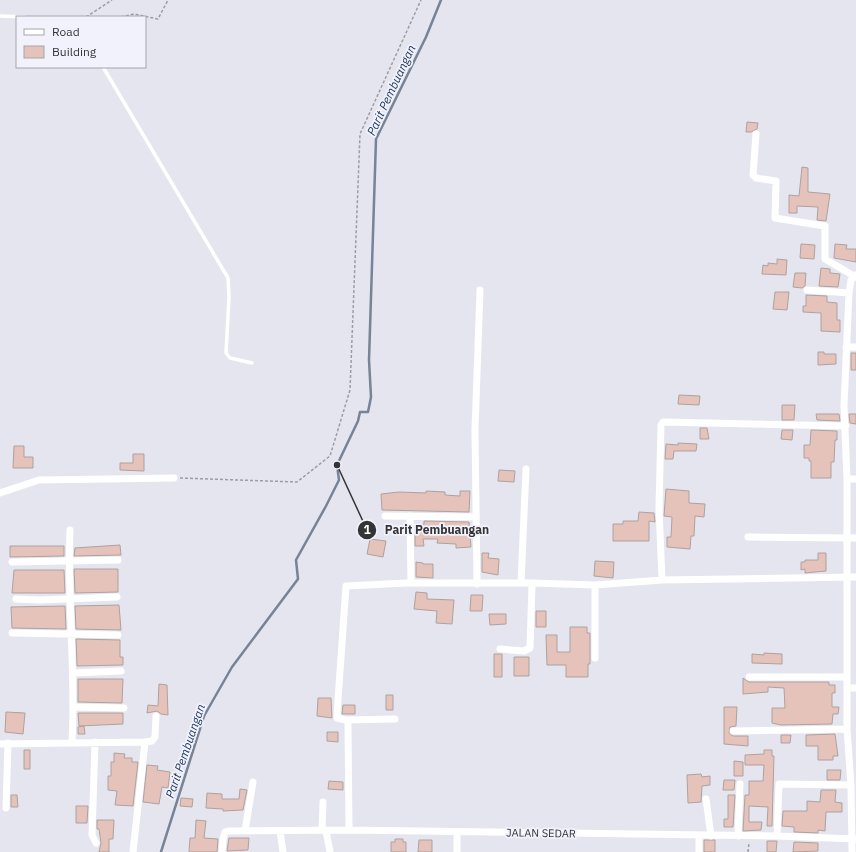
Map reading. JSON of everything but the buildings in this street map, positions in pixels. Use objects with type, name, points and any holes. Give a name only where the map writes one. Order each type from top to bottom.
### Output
[{"type":"street","points":[[756,134],[753,175],[756,178],[776,181],[775,218],[823,224],[826,227],[825,259],[855,276],[851,280],[849,293],[844,406],[847,479],[846,677],[847,729],[854,839],[852,852]]},
{"type":"street","points":[[476,584],[475,408],[480,290]]},
{"type":"street","points":[[807,290],[849,293]]},
{"type":"street","points":[[846,347],[856,347]]},
{"type":"street","points":[[662,580],[660,452],[662,425],[664,422],[846,426]]},
{"type":"street","points":[[521,583],[526,469]]},
{"type":"street","points":[[0,493],[39,480],[174,478]]},
{"type":"street","points":[[847,479],[856,479]]},
{"type":"street","points":[[385,516],[475,517]]},
{"type":"street","points":[[410,516],[411,583]]},
{"type":"street","points":[[70,530],[69,562],[74,707],[72,742]]},
{"type":"street","points":[[748,537],[856,538]]},
{"type":"street","points":[[12,562],[118,560]]},
{"type":"street","points":[[395,719],[346,720],[337,718],[346,586],[411,583],[532,583],[595,585],[662,580],[856,577]]},
{"type":"street","points":[[500,649],[524,651],[530,648],[532,583]]},
{"type":"street","points":[[595,585],[595,658]]},
{"type":"street","points":[[16,599],[117,597]]},
{"type":"street","points":[[12,633],[118,635]]},
{"type":"street","points":[[73,673],[121,671]]},
{"type":"street","points":[[749,677],[846,677]]},
{"type":"street","points":[[847,688],[856,688]]},
{"type":"street","points":[[74,707],[124,708]]},
{"type":"street","points":[[6,808],[4,744],[152,741],[155,737],[156,716]]},
{"type":"street","points":[[346,720],[348,722],[349,830]]},
{"type":"street","points":[[733,731],[847,729]]},
{"type":"street","points":[[95,742],[92,835],[96,843]]},
{"type":"street","points":[[133,852],[145,742]]},
{"type":"street","points":[[245,831],[253,782]]},
{"type":"street","points":[[738,836],[740,784]]},
{"type":"street","points":[[777,836],[779,784],[851,784]]},
{"type":"street","points":[[706,799],[711,836]]},
{"type":"street","points":[[323,802],[324,831],[330,852]]},
{"type":"street","name":"JALAN SEDAR","points":[[222,852],[225,832],[245,831],[349,830],[749,837],[777,836],[854,839]]},
{"type":"street","points":[[280,831],[283,852]]},
{"type":"street","points":[[457,832],[457,852]]},
{"type":"street","points":[[699,836],[699,852]]},
{"type":"lane","points":[[0,16],[16,17]]},
{"type":"lane","points":[[104,68],[228,278],[229,297],[226,353],[230,358],[252,363]]},
{"type":"path","points":[[88,16],[112,0]]},
{"type":"path","points":[[146,16],[158,19],[168,0]]},
{"type":"path","points":[[174,478],[297,482],[330,456],[350,390],[360,134],[362,125],[377,99],[421,0]]},
{"type":"path","points":[[126,16],[134,14],[144,16]]},
{"type":"path","points":[[748,852],[749,837]]},
{"type":"waterway","name":"Parit Pembuangan","points":[[161,852],[204,716],[232,667],[298,579],[296,560],[339,480],[337,465],[358,421],[360,412],[368,412],[371,397],[369,360],[376,139],[426,37],[441,0]]},
{"type":"place","name":"Parit Pembuangan","points":[[337,465]]}]
